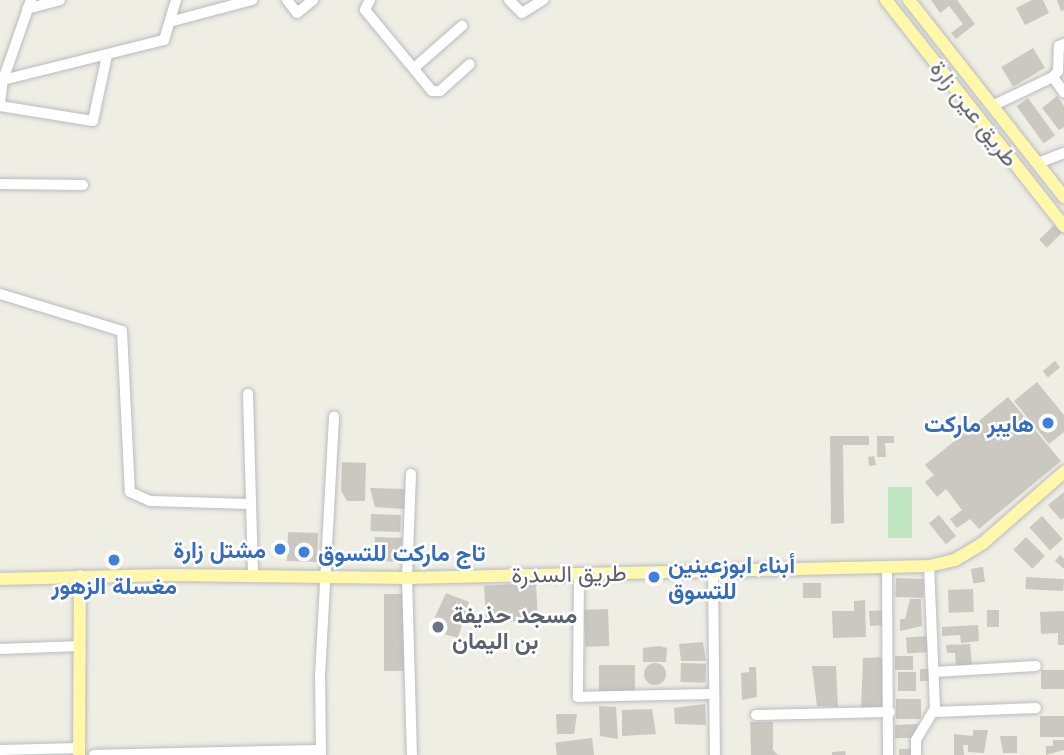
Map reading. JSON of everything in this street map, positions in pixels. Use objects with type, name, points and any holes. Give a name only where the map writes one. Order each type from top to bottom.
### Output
[{"type":"main road","name":"طريق عين زارة","points":[[886,0],[1064,226]]},
{"type":"main road","name":"طريق عين زارة","points":[[909,0],[1064,197]]},
{"type":"main road","name":"طريق السدرة","points":[[0,579],[253,575],[407,579],[929,566],[956,560],[983,543],[1064,472]]},
{"type":"main road","points":[[79,752],[80,576]]},
{"type":"street","points":[[61,0],[29,4],[3,80],[0,99],[93,121],[107,55]]},
{"type":"street","points":[[3,80],[164,40],[173,22],[176,0]]},
{"type":"street","points":[[173,22],[252,0]]},
{"type":"street","points":[[287,0],[297,13],[313,0]]},
{"type":"street","points":[[370,0],[365,10],[436,93],[470,64]]},
{"type":"street","points":[[509,0],[525,13],[543,0]]},
{"type":"street","points":[[414,68],[462,26]]},
{"type":"street","points":[[992,106],[1053,77],[1058,71],[1059,46],[1064,44]]},
{"type":"street","points":[[1053,77],[1064,93]]},
{"type":"street","points":[[1038,163],[1064,153]]},
{"type":"street","points":[[0,184],[83,185]]},
{"type":"street","points":[[0,294],[122,331],[130,492],[150,502],[251,504]]},
{"type":"street","points":[[248,394],[253,575]]},
{"type":"street","points":[[94,755],[321,752],[325,578],[334,416]]},
{"type":"street","points":[[411,474],[407,579],[412,755]]},
{"type":"street","points":[[916,755],[916,740],[934,712],[929,566]]},
{"type":"street","points":[[887,567],[890,712],[888,755]]},
{"type":"street","points":[[713,571],[715,755]]},
{"type":"street","points":[[579,573],[578,697],[715,694]]},
{"type":"street","points":[[0,649],[80,646]]},
{"type":"street","points":[[934,672],[1036,666]]},
{"type":"street","points":[[934,712],[1036,708]]},
{"type":"street","points":[[756,715],[890,712]]},
{"type":"street","points":[[0,750],[79,752]]},
{"type":"green space","points":[[888,487],[912,487],[912,538],[888,538]]},
{"type":"building","points":[[931,0],[957,0],[975,24],[956,39],[951,33],[963,24],[949,6],[940,13]]},
{"type":"building","points":[[1032,0],[1043,0],[1049,13],[1025,25],[1016,8]]},
{"type":"building","points":[[1057,0],[1064,0],[1064,10],[1061,11]]},
{"type":"building","points":[[1033,48],[1045,68],[1013,87],[1001,67]]},
{"type":"building","points":[[1057,96],[1064,106],[1064,127],[1059,130],[1042,108]]},
{"type":"building","points":[[1028,98],[1055,135],[1044,143],[1017,106]]},
{"type":"building","points":[[1054,225],[1062,233],[1047,248],[1039,240]]},
{"type":"building","points":[[1055,361],[1060,367],[1048,377],[1043,371]]},
{"type":"building","points":[[1037,382],[1064,415],[1064,432],[1049,444],[1014,401]]},
{"type":"building","points":[[1008,397],[1061,461],[979,529],[970,519],[957,528],[950,519],[962,510],[946,489],[937,497],[925,482],[934,475],[925,465]]},
{"type":"building","points":[[830,436],[869,436],[869,445],[843,445],[844,523],[831,524]]},
{"type":"building","points":[[877,436],[894,436],[894,443],[885,443],[886,457],[877,457]]},
{"type":"building","points":[[874,456],[876,465],[869,466],[868,457]]},
{"type":"building","points":[[342,462],[366,463],[365,501],[347,501],[341,491]]},
{"type":"building","points":[[370,488],[405,489],[404,509],[375,507]]},
{"type":"building","points":[[1064,492],[1064,518],[1061,520],[1048,505]]},
{"type":"building","points":[[371,514],[401,515],[400,532],[370,531]]},
{"type":"building","points":[[939,515],[956,536],[946,544],[929,523]]},
{"type":"building","points":[[1042,516],[1063,539],[1050,550],[1029,527]]},
{"type":"building","points":[[288,532],[318,533],[317,562],[287,561]]},
{"type":"building","points":[[375,537],[402,538],[401,562],[374,561]]},
{"type":"building","points":[[1026,537],[1045,556],[1032,569],[1013,550]]},
{"type":"building","points":[[1060,555],[1064,559],[1064,569],[1055,561]]},
{"type":"building","points":[[983,567],[985,582],[973,584],[971,569]]},
{"type":"building","points":[[1026,577],[1064,579],[1063,591],[1025,589]]},
{"type":"building","points":[[896,578],[924,579],[923,598],[895,597]]},
{"type":"building","points":[[536,583],[538,620],[486,623],[484,586]]},
{"type":"building","points":[[803,583],[821,583],[821,598],[803,598]]},
{"type":"building","points":[[973,589],[974,612],[949,613],[948,590]]},
{"type":"building","points":[[446,593],[469,602],[458,638],[429,630]]},
{"type":"building","points":[[384,594],[404,594],[404,671],[384,671]]},
{"type":"building","points":[[910,599],[921,599],[922,626],[900,631],[900,619],[905,619]]},
{"type":"building","points":[[865,600],[866,637],[833,638],[832,611],[854,611],[854,601]]},
{"type":"building","points":[[608,609],[609,646],[585,647],[584,610]]},
{"type":"building","points":[[884,610],[885,625],[870,626],[869,611]]},
{"type":"building","points":[[987,610],[999,610],[999,627],[987,627]]},
{"type":"building","points":[[1064,611],[1064,645],[1058,645],[1058,633],[1041,634],[1040,612]]},
{"type":"building","points":[[978,625],[979,641],[961,643],[960,635],[942,636],[942,627]]},
{"type":"building","points":[[929,636],[930,652],[907,654],[906,638]]},
{"type":"building","points":[[703,642],[706,661],[681,661],[679,644]]},
{"type":"building","points":[[970,644],[972,666],[956,667],[955,653],[947,653],[946,645]]},
{"type":"building","points":[[643,648],[667,648],[666,662],[643,662]]},
{"type":"building","points":[[895,656],[913,656],[913,670],[895,670]]},
{"type":"building","points":[[885,657],[887,708],[861,709],[863,658]]},
{"type":"building","points":[[655,663],[665,670],[666,674],[659,684],[655,685],[645,678],[644,674],[651,664]]},
{"type":"building","points":[[681,663],[706,664],[705,683],[680,682]]},
{"type":"building","points":[[599,665],[635,665],[635,693],[599,693]]},
{"type":"building","points":[[812,666],[836,666],[838,707],[817,706]]},
{"type":"building","points":[[749,667],[756,667],[757,697],[742,700],[741,673],[749,672]]},
{"type":"building","points":[[920,669],[930,669],[930,681],[920,681]]},
{"type":"building","points":[[1041,670],[1064,670],[1064,689],[1041,689]]},
{"type":"building","points":[[898,672],[916,672],[916,691],[898,691]]},
{"type":"building","points":[[896,699],[921,699],[921,719],[896,719]]},
{"type":"building","points":[[705,704],[706,725],[675,724],[674,708]]},
{"type":"building","points":[[599,706],[616,707],[618,739],[600,736]]},
{"type":"building","points":[[652,709],[656,734],[622,736],[622,710]]},
{"type":"building","points":[[556,714],[577,714],[574,734],[557,734]]},
{"type":"building","points":[[1040,716],[1064,716],[1064,737],[1040,737]]},
{"type":"building","points":[[750,722],[773,722],[773,750],[778,755],[751,755]]},
{"type":"building","points":[[918,724],[912,738],[895,738],[895,725]]},
{"type":"building","points":[[973,730],[988,730],[984,753],[968,752],[968,745],[963,745],[964,755],[954,755],[954,734],[973,736]]},
{"type":"building","points":[[1000,736],[1017,736],[1017,753],[1003,753]]},
{"type":"building","points":[[592,738],[594,755],[557,755],[555,743]]},
{"type":"building","points":[[1053,740],[1064,740],[1064,750],[1046,755],[1046,746],[1053,746]]},
{"type":"building","points":[[899,749],[912,749],[912,755],[899,755]]},
{"type":"building","points":[[845,751],[846,755],[832,755],[832,752]]},
{"type":"place","name":"هايبر ماركت","points":[[1048,423]]},
{"type":"place","name":"مشتل زارة","points":[[280,549]]},
{"type":"place","name":"تاج ماركت للتسوق","points":[[304,552]]},
{"type":"place","name":"مغسلة الزهور","points":[[114,560]]},
{"type":"place","name":"أبناء ابوزعينين للتسوق","points":[[654,577]]},
{"type":"place","name":"مسجد حذيفة بن اليمان","points":[[438,627]]}]
